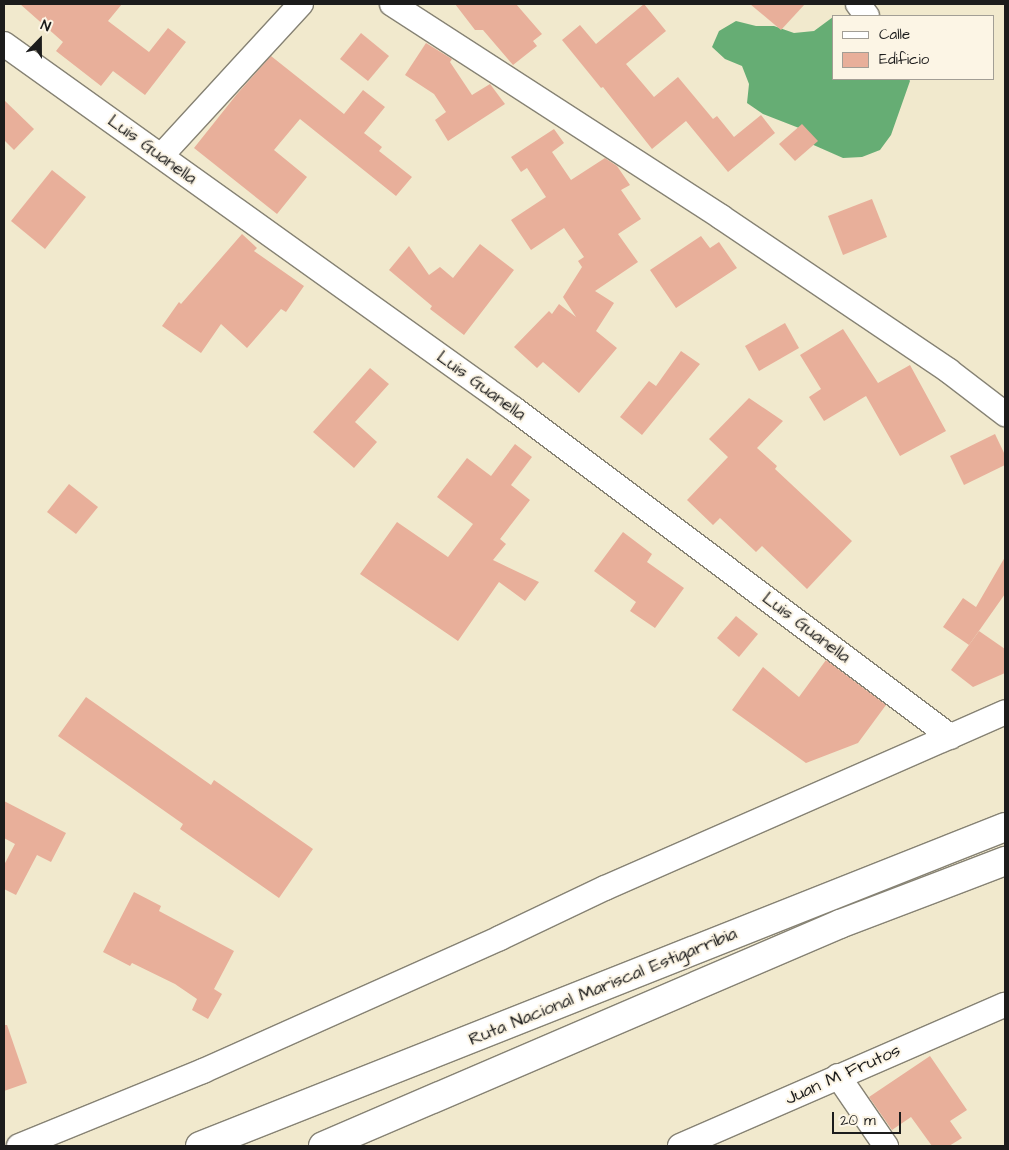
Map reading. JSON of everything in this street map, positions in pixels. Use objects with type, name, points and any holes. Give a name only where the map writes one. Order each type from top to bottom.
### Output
[{"type":"highway","name":"Ruta Nacional Mariscal Estigarribia","points":[[200,1146],[1005,827]]},
{"type":"highway","name":"Ruta Nacional Mariscal Estigarribia","points":[[323,1146],[840,924],[1005,861]]},
{"type":"street","points":[[161,156],[301,4]]},
{"type":"street","points":[[392,4],[721,217],[948,371],[1005,414]]},
{"type":"street","points":[[858,4],[866,15]]},
{"type":"street","name":"Luis Guanella","points":[[4,44],[514,409],[951,737]]},
{"type":"street","points":[[19,1146],[203,1071],[500,938],[605,888],[1005,712]]},
{"type":"street","name":"Juan M Frutos","points":[[680,1146],[1005,1005]]},
{"type":"street","points":[[838,1076],[886,1146]]},
{"type":"green space","points":[[832,18],[832,80],[910,80],[891,135],[880,150],[862,157],[843,158],[809,143],[799,128],[763,114],[747,103],[749,84],[742,66],[725,59],[712,47],[719,31],[736,21],[756,26],[774,26],[794,33],[814,31]]},
{"type":"building","points":[[20,4],[122,4],[108,21],[149,52],[168,28],[186,42],[145,95],[113,71],[101,86],[56,51],[63,42]]},
{"type":"building","points":[[455,4],[516,4],[542,34],[533,41],[537,46],[513,65],[483,30],[475,30]]},
{"type":"building","points":[[644,4],[666,31],[626,64],[654,97],[678,77],[713,119],[717,116],[734,137],[761,115],[775,133],[728,172],[686,121],[652,149],[603,87],[601,88],[562,40],[580,25],[596,44]]},
{"type":"building","points":[[750,4],[805,4],[781,30]]},
{"type":"building","points":[[361,33],[389,56],[368,81],[340,59]]},
{"type":"building","points":[[426,43],[452,59],[450,62],[472,95],[490,84],[505,104],[448,141],[435,120],[446,112],[434,94],[405,75]]},
{"type":"building","points":[[271,56],[344,114],[363,90],[385,107],[364,133],[382,147],[379,151],[412,177],[396,196],[300,119],[274,150],[307,177],[277,214],[194,148],[237,94]]},
{"type":"building","points":[[4,100],[34,129],[14,150],[4,140]]},
{"type":"building","points":[[802,124],[818,141],[795,161],[779,144]]},
{"type":"building","points":[[554,129],[564,143],[552,152],[571,180],[605,158],[617,166],[630,185],[621,190],[641,219],[618,234],[638,262],[595,291],[614,303],[596,331],[617,348],[579,393],[543,362],[537,368],[514,347],[549,311],[552,314],[559,304],[576,317],[563,297],[582,267],[578,261],[584,257],[564,228],[531,250],[511,220],[546,197],[527,168],[521,172],[511,157]]},
{"type":"building","points":[[52,170],[86,197],[45,249],[11,221]]},
{"type":"building","points":[[872,199],[887,237],[843,255],[828,216]]},
{"type":"building","points":[[242,234],[257,248],[254,251],[304,286],[286,312],[281,309],[247,348],[221,324],[201,353],[162,326],[179,302],[181,304]]},
{"type":"building","points":[[701,236],[710,248],[719,242],[737,268],[676,308],[650,270]]},
{"type":"building","points":[[480,244],[514,270],[464,335],[430,309],[432,306],[389,270],[409,246],[429,275],[440,267],[453,278]]},
{"type":"building","points":[[785,323],[799,348],[759,371],[745,346]]},
{"type":"building","points":[[843,329],[878,383],[910,365],[946,431],[900,456],[866,396],[824,421],[809,397],[821,389],[800,355]]},
{"type":"building","points":[[681,351],[700,364],[642,435],[620,417],[649,381],[656,386]]},
{"type":"building","points":[[370,368],[389,384],[355,422],[377,442],[354,468],[313,432]]},
{"type":"building","points":[[749,398],[783,421],[757,448],[777,466],[775,469],[852,541],[807,589],[762,546],[756,552],[720,518],[713,525],[687,500],[728,457],[709,439]]},
{"type":"building","points":[[995,434],[1005,455],[1005,465],[964,485],[950,456]]},
{"type":"building","points":[[515,444],[532,457],[511,485],[530,500],[500,539],[506,544],[493,560],[539,582],[525,601],[499,582],[458,641],[360,574],[397,522],[448,557],[473,524],[437,497],[467,458],[491,476]]},
{"type":"building","points":[[69,484],[98,507],[76,534],[47,512]]},
{"type":"building","points":[[623,532],[652,554],[647,562],[684,588],[655,628],[630,611],[636,602],[594,571]]},
{"type":"building","points":[[1005,557],[1005,594],[969,645],[943,627],[963,598],[976,607]]},
{"type":"building","points":[[736,616],[758,634],[739,657],[717,638]]},
{"type":"building","points":[[979,631],[1005,649],[1005,673],[973,687],[951,670]]},
{"type":"building","points":[[826,660],[886,705],[858,743],[806,763],[732,710],[763,667],[799,697]]},
{"type":"building","points":[[86,697],[211,785],[214,780],[313,849],[279,898],[180,829],[183,824],[58,736]]},
{"type":"building","points":[[4,801],[66,833],[51,862],[37,855],[16,895],[4,889],[4,865],[15,844],[4,838]]},
{"type":"building","points":[[134,892],[161,906],[159,911],[234,951],[214,989],[222,994],[208,1019],[192,1010],[197,999],[175,984],[132,963],[130,966],[103,952]]},
{"type":"building","points":[[4,1025],[7,1025],[27,1083],[4,1091]]},
{"type":"building","points":[[930,1056],[967,1110],[950,1121],[962,1138],[949,1146],[932,1146],[911,1117],[892,1130],[869,1097]]}]
